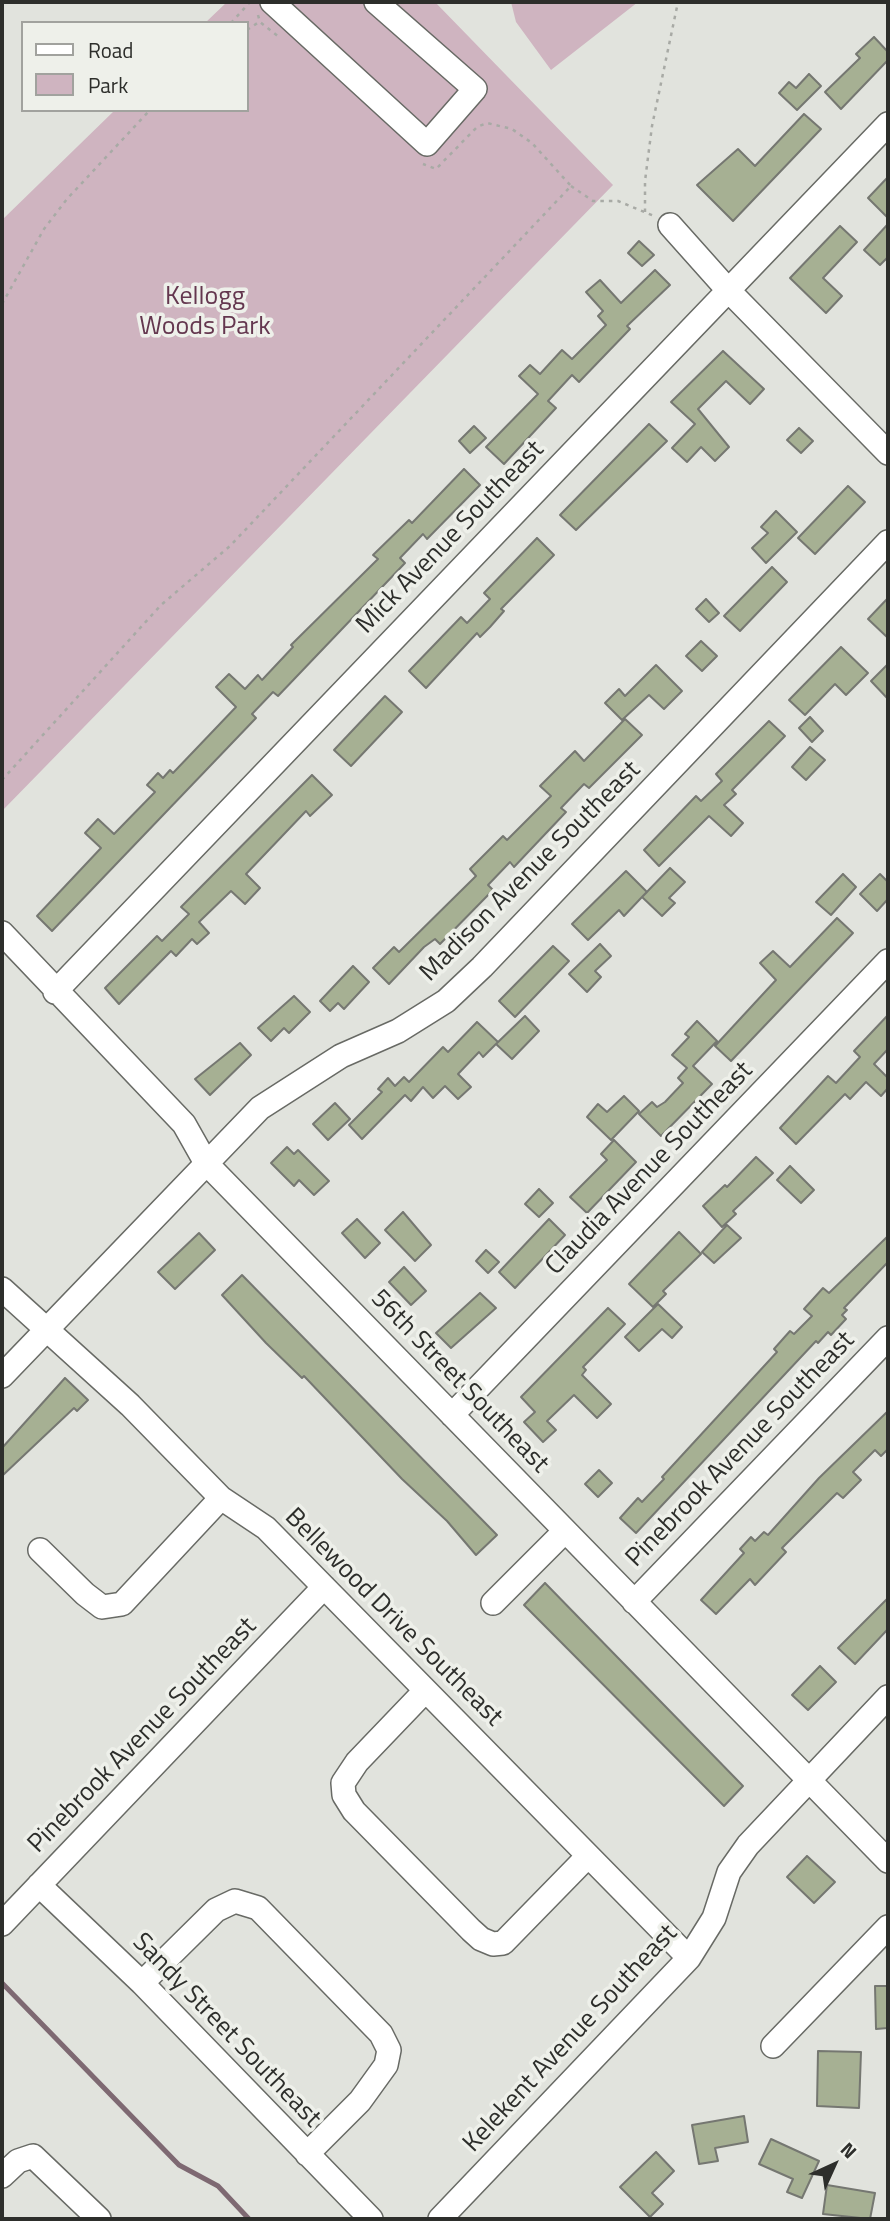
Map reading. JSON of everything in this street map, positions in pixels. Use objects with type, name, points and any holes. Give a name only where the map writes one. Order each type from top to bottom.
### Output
[{"type":"street","points":[[264,7],[427,144],[475,89],[376,2]]},
{"type":"street","name":"Mick Avenue Southeast","points":[[55,992],[888,124]]},
{"type":"street","points":[[670,225],[728,290],[888,453]]},
{"type":"street","name":"Madison Avenue Southeast","points":[[2,1376],[260,1108],[341,1056],[398,1031],[446,1000],[501,948],[888,542]]},
{"type":"street","name":"56th Street Southeast","points":[[2,933],[55,992],[128,1062],[184,1124],[206,1163],[888,1861]]},
{"type":"street","name":"Claudia Avenue Southeast","points":[[452,1415],[888,961]]},
{"type":"street","name":"Bellewood Drive Southeast","points":[[2,1289],[130,1405],[222,1498],[266,1528],[689,1958]]},
{"type":"street","name":"Pinebrook Avenue Southeast","points":[[634,1602],[888,1338]]},
{"type":"street","points":[[40,1550],[102,1607],[122,1604],[222,1498]]},
{"type":"street","points":[[493,1603],[565,1531]]},
{"type":"street","name":"Pinebrook Avenue Southeast","points":[[2,1924],[324,1587]]},
{"type":"street","points":[[425,1690],[358,1762],[343,1783],[344,1795],[354,1811],[461,1921],[481,1939],[494,1944],[503,1943],[588,1856]]},
{"type":"street","name":"Kelekent Avenue Southeast","points":[[440,2219],[689,1958],[714,1918],[729,1872],[748,1845],[888,1697]]},
{"type":"street","name":"Sandy Street Southeast","points":[[39,1885],[142,1983],[371,2219]]},
{"type":"street","points":[[142,1983],[216,1910],[235,1901],[258,1909],[381,2034],[389,2050],[386,2065],[360,2101],[307,2154]]},
{"type":"street","points":[[773,2046],[888,1927]]},
{"type":"street","points":[[2,2176],[18,2161],[33,2155],[99,2219]]},
{"type":"path","points":[[233,21],[250,2]]},
{"type":"path","points":[[645,212],[645,181],[652,126],[678,2]]},
{"type":"path","points":[[248,29],[260,22],[264,7]]},
{"type":"path","points":[[260,22],[279,37]]},
{"type":"path","points":[[2,304],[44,229],[67,199],[148,112]]},
{"type":"path","points":[[421,163],[436,170],[477,127],[487,123],[512,129],[532,143],[571,186],[593,201],[618,201],[670,225]]},
{"type":"path","points":[[2,780],[161,605],[230,546],[571,186]]},
{"type":"green space","name":"Kellogg Woods Park","points":[[227,2],[435,2],[613,185],[2,811],[2,220],[113,112],[248,112],[248,21],[207,21]]},
{"type":"green space","points":[[511,2],[638,2],[551,70],[516,22]]},
{"type":"building","points":[[874,37],[888,52],[888,60],[841,109],[825,92],[860,58],[856,54]]},
{"type":"building","points":[[809,74],[821,86],[797,110],[779,93],[789,82],[796,88]]},
{"type":"building","points":[[804,114],[821,129],[733,221],[697,185],[738,149],[755,166]]},
{"type":"building","points":[[888,177],[888,218],[868,198]]},
{"type":"building","points":[[888,224],[888,257],[880,265],[864,250]]},
{"type":"building","points":[[840,226],[857,242],[823,278],[842,296],[826,313],[790,278]]},
{"type":"building","points":[[639,241],[654,255],[642,266],[628,253]]},
{"type":"building","points":[[655,270],[670,285],[627,326],[630,329],[579,382],[572,375],[548,401],[556,408],[504,464],[486,447],[538,394],[519,376],[530,365],[540,374],[562,350],[572,359],[606,325],[598,316],[603,311],[586,292],[600,280],[621,303]]},
{"type":"building","points":[[723,351],[764,389],[750,404],[726,381],[698,409],[729,447],[715,461],[701,447],[687,462],[672,448],[695,424],[671,402]]},
{"type":"building","points":[[649,424],[667,441],[576,530],[560,515]]},
{"type":"building","points":[[474,426],[486,438],[470,453],[459,441]]},
{"type":"building","points":[[799,428],[813,441],[801,453],[787,440]]},
{"type":"building","points":[[464,469],[480,485],[427,539],[423,534],[400,558],[405,563],[278,696],[273,692],[252,714],[256,718],[52,931],[37,916],[101,848],[85,833],[98,819],[114,834],[155,792],[147,785],[158,773],[163,778],[170,770],[173,773],[236,707],[216,687],[229,674],[245,689],[258,675],[262,680],[293,647],[291,645],[378,559],[373,555],[409,520],[412,523]]},
{"type":"building","points":[[848,486],[865,502],[815,554],[798,538]]},
{"type":"building","points":[[776,511],[797,532],[766,563],[752,548],[768,533],[761,527]]},
{"type":"building","points":[[537,538],[554,555],[501,609],[504,611],[490,627],[480,637],[477,633],[426,688],[409,671],[461,617],[467,623],[490,599],[484,593]]},
{"type":"building","points":[[772,567],[787,582],[740,631],[724,616]]},
{"type":"building","points":[[888,598],[888,638],[868,619]]},
{"type":"building","points":[[706,599],[719,613],[709,622],[696,609]]},
{"type":"building","points":[[701,641],[717,656],[702,671],[686,656]]},
{"type":"building","points":[[841,647],[868,673],[846,695],[835,684],[805,715],[789,700]]},
{"type":"building","points":[[888,664],[888,699],[871,681]]},
{"type":"building","points":[[656,665],[682,691],[664,709],[649,695],[622,720],[605,703],[619,689],[625,696]]},
{"type":"building","points":[[385,696],[402,712],[351,766],[334,750]]},
{"type":"building","points":[[810,717],[823,731],[812,742],[799,728]]},
{"type":"building","points":[[625,719],[642,735],[589,788],[584,784],[561,808],[566,812],[514,867],[510,862],[488,885],[493,890],[440,944],[435,939],[424,947],[389,984],[373,968],[394,947],[399,952],[476,876],[470,869],[503,836],[507,840],[551,796],[540,786],[575,751],[584,761]]},
{"type":"building","points":[[769,721],[785,736],[732,790],[736,794],[724,805],[743,823],[731,836],[709,816],[659,866],[644,850],[696,796],[701,801],[722,781],[716,774]]},
{"type":"building","points":[[810,747],[825,760],[806,780],[792,767]]},
{"type":"building","points":[[312,775],[332,795],[310,816],[306,811],[246,874],[260,888],[245,904],[231,891],[199,922],[209,933],[197,944],[192,939],[176,956],[171,951],[119,1004],[105,988],[157,936],[162,941],[189,914],[181,907]]},
{"type":"building","points":[[670,868],[685,882],[669,898],[675,903],[662,916],[642,897],[624,916],[619,910],[588,940],[572,924],[626,871],[647,892]]},
{"type":"building","points":[[843,874],[856,887],[831,915],[816,902]]},
{"type":"building","points":[[880,874],[888,882],[888,899],[877,911],[860,894]]},
{"type":"building","points":[[837,918],[853,933],[731,1061],[715,1046],[776,980],[760,963],[773,951],[790,967]]},
{"type":"building","points":[[600,944],[611,956],[595,971],[601,977],[587,992],[569,974]]},
{"type":"building","points":[[553,946],[569,961],[515,1017],[499,1001]]},
{"type":"building","points":[[353,966],[369,982],[344,1009],[338,1003],[330,1011],[320,1001]]},
{"type":"building","points":[[294,996],[310,1012],[289,1033],[284,1028],[271,1041],[258,1028]]},
{"type":"building","points":[[888,1015],[888,1049],[874,1064],[888,1078],[888,1088],[881,1096],[866,1082],[850,1099],[845,1094],[796,1144],[780,1128],[828,1076],[836,1083],[860,1057],[854,1051]]},
{"type":"building","points":[[525,1016],[539,1031],[512,1059],[496,1044]]},
{"type":"building","points":[[697,1021],[717,1041],[693,1066],[712,1084],[661,1136],[639,1114],[652,1102],[657,1107],[665,1102],[683,1083],[678,1078],[687,1068],[672,1055],[689,1037],[685,1034]]},
{"type":"building","points":[[477,1022],[498,1042],[483,1057],[479,1052],[458,1074],[471,1087],[458,1099],[445,1086],[433,1098],[423,1087],[411,1101],[405,1095],[362,1139],[349,1125],[382,1092],[378,1089],[388,1078],[395,1086],[404,1077],[409,1082],[443,1047],[448,1052]]},
{"type":"building","points":[[240,1043],[251,1055],[210,1095],[195,1079]]},
{"type":"building","points":[[624,1096],[639,1111],[611,1140],[587,1117],[598,1104],[607,1112]]},
{"type":"building","points":[[335,1103],[350,1119],[328,1140],[313,1124]]},
{"type":"building","points":[[614,1140],[636,1162],[587,1213],[570,1197],[607,1160],[601,1154]]},
{"type":"building","points":[[287,1147],[294,1154],[298,1150],[329,1181],[314,1195],[299,1180],[294,1186],[271,1163]]},
{"type":"building","points":[[756,1157],[773,1173],[733,1211],[736,1214],[722,1227],[703,1206],[725,1185],[727,1187]]},
{"type":"building","points":[[790,1166],[814,1190],[801,1203],[777,1180]]},
{"type":"building","points":[[539,1189],[553,1203],[539,1217],[525,1204]]},
{"type":"building","points":[[403,1212],[431,1245],[415,1261],[385,1230]]},
{"type":"building","points":[[357,1219],[380,1243],[365,1258],[342,1233]]},
{"type":"building","points":[[549,1219],[565,1235],[515,1288],[499,1272]]},
{"type":"building","points":[[727,1225],[741,1238],[714,1263],[702,1252]]},
{"type":"building","points":[[679,1232],[701,1254],[663,1291],[666,1294],[653,1307],[629,1284]]},
{"type":"building","points":[[199,1233],[215,1250],[175,1289],[158,1272]]},
{"type":"building","points":[[888,1236],[888,1262],[844,1308],[847,1310],[842,1315],[846,1319],[831,1335],[828,1332],[818,1343],[816,1341],[636,1533],[620,1518],[638,1498],[642,1502],[664,1479],[662,1477],[777,1352],[774,1349],[790,1331],[794,1334],[812,1316],[804,1309],[823,1288],[829,1293]]},
{"type":"building","points":[[486,1250],[499,1262],[488,1273],[476,1261]]},
{"type":"building","points":[[404,1267],[426,1291],[411,1305],[389,1282]]},
{"type":"building","points":[[242,1275],[497,1535],[476,1555],[447,1521],[402,1479],[304,1376],[302,1378],[266,1343],[222,1295]]},
{"type":"building","points":[[480,1293],[496,1308],[451,1348],[436,1333]]},
{"type":"building","points":[[658,1304],[682,1327],[672,1338],[662,1329],[639,1351],[625,1337]]},
{"type":"building","points":[[608,1308],[625,1324],[583,1367],[586,1370],[582,1375],[611,1404],[597,1418],[574,1395],[547,1421],[556,1430],[543,1442],[524,1422],[535,1412],[521,1397]]},
{"type":"building","points":[[65,1378],[88,1400],[77,1411],[74,1408],[2,1476],[2,1448]]},
{"type":"building","points":[[888,1411],[888,1449],[881,1456],[875,1450],[853,1472],[861,1480],[843,1498],[837,1493],[782,1548],[786,1552],[755,1585],[750,1579],[716,1614],[701,1600],[744,1553],[740,1549],[751,1537],[755,1541],[764,1532],[768,1535],[819,1478]]},
{"type":"building","points":[[599,1470],[612,1483],[598,1497],[585,1484]]},
{"type":"building","points":[[545,1583],[743,1786],[724,1806],[524,1605]]},
{"type":"building","points":[[888,1598],[888,1629],[855,1664],[838,1648]]},
{"type":"building","points":[[820,1666],[836,1682],[808,1710],[792,1695]]},
{"type":"building","points":[[807,1856],[835,1882],[814,1903],[787,1877]]},
{"type":"building","points":[[875,1986],[888,1986],[888,2028],[876,2029]]},
{"type":"building","points":[[818,2051],[861,2052],[859,2108],[817,2106]]},
{"type":"building","points":[[744,2116],[748,2142],[715,2148],[718,2161],[699,2164],[692,2125]]},
{"type":"building","points":[[771,2139],[819,2161],[802,2198],[787,2192],[793,2179],[759,2164]]},
{"type":"building","points":[[656,2152],[674,2171],[652,2193],[663,2204],[650,2217],[620,2187]]},
{"type":"building","points":[[827,2185],[875,2193],[870,2219],[823,2214]]},
{"type":"waterway","points":[[2,1983],[179,2165],[218,2186],[249,2219]]}]
